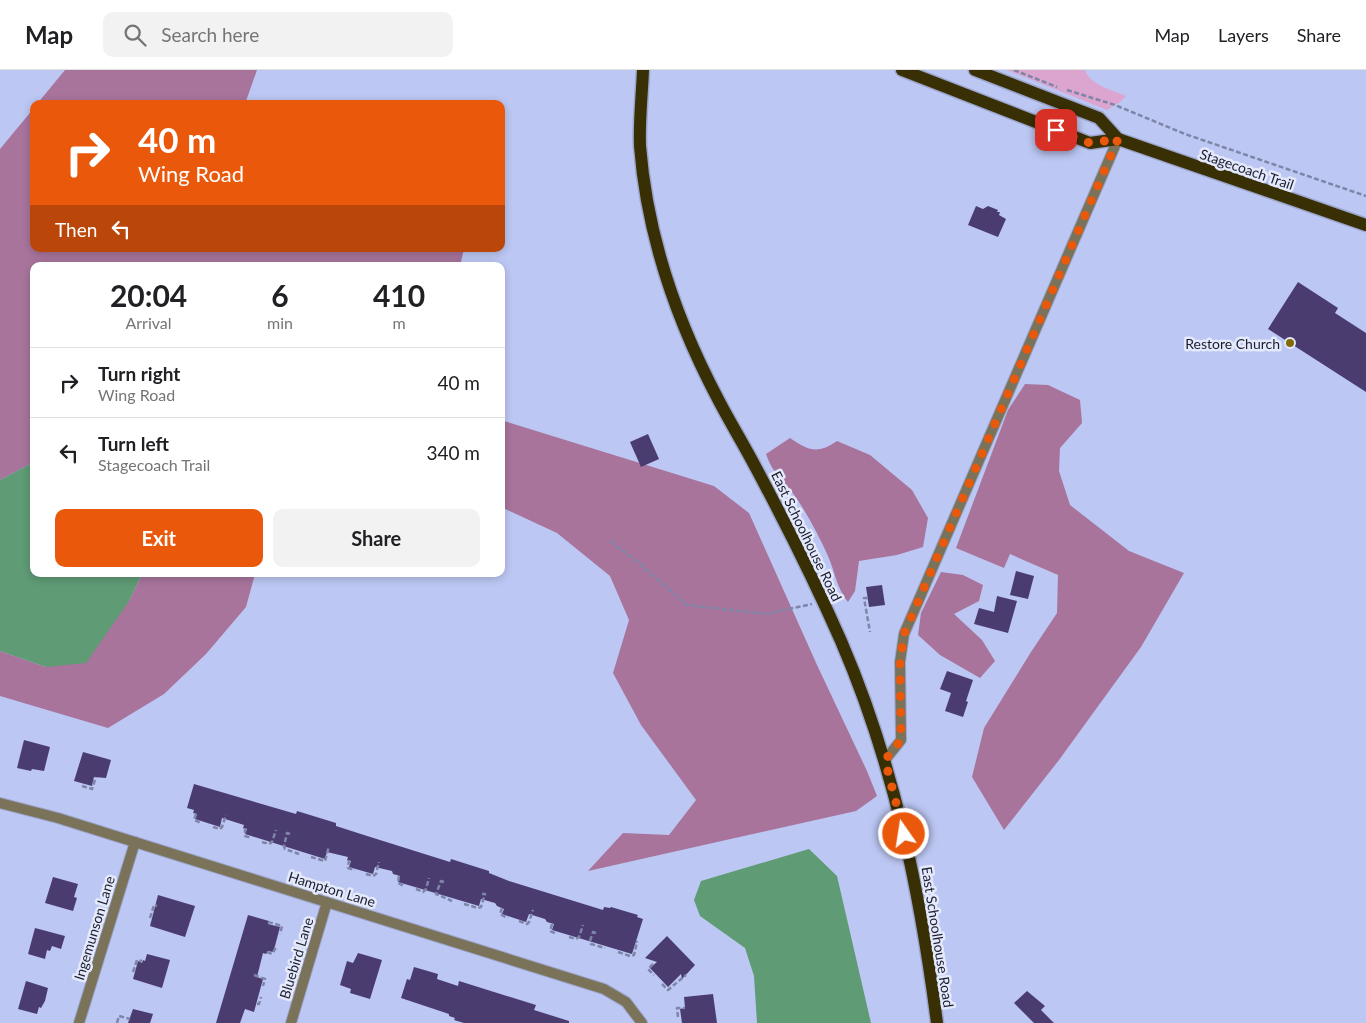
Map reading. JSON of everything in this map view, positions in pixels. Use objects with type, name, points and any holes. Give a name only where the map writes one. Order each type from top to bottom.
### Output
[{"type":"main road","name":"East Schoolhouse Road","points":[[643,70],[640,145],[647,195],[662,264],[676,307],[719,401],[756,468],[823,602],[866,703],[885,760],[920,907],[937,1023]]},
{"type":"main road","name":"Stagecoach Trail","points":[[902,70],[1090,143],[1118,139],[1366,225]]},
{"type":"main road","name":"Stagecoach Trail","points":[[975,70],[1099,118],[1118,139]]},
{"type":"street","points":[[885,760],[901,740],[900,662],[904,634],[1118,139]]},
{"type":"street","name":"Hampton Lane","points":[[0,803],[58,818],[604,989],[626,1002],[642,1023]]},
{"type":"street","name":"Ingemunson Lane","points":[[79,1023],[135,842]]},
{"type":"street","name":"Bluebird Lane","points":[[291,1023],[327,902]]},
{"type":"path","points":[[1014,70],[1070,92],[1136,113],[1185,134],[1366,196]]},
{"type":"path","points":[[610,542],[639,563],[687,605],[766,614],[823,602]]},
{"type":"path","points":[[868,598],[864,598],[870,632]]},
{"type":"path","points":[[82,786],[92,789],[96,777]]},
{"type":"path","points":[[196,814],[194,820],[201,823]]},
{"type":"path","points":[[213,827],[222,827],[226,815]]},
{"type":"path","points":[[245,828],[245,836],[251,838]]},
{"type":"path","points":[[262,842],[269,844],[272,842],[276,830]]},
{"type":"path","points":[[290,834],[288,833],[284,846],[285,849],[299,854]]},
{"type":"path","points":[[311,856],[325,861],[329,846]]},
{"type":"path","points":[[349,860],[348,868],[355,870]]},
{"type":"path","points":[[366,874],[373,876],[376,874],[380,862]]},
{"type":"path","points":[[398,876],[398,884],[404,886]]},
{"type":"path","points":[[416,889],[423,892],[426,890],[430,878]]},
{"type":"path","points":[[444,882],[441,881],[436,894],[452,901]]},
{"type":"path","points":[[464,904],[478,908],[481,907],[485,894],[482,894]]},
{"type":"path","points":[[150,918],[154,905],[157,906]]},
{"type":"path","points":[[502,908],[500,914],[508,918]]},
{"type":"path","points":[[519,921],[527,924],[533,910]]},
{"type":"path","points":[[268,922],[280,925],[282,928],[280,934]]},
{"type":"path","points":[[552,924],[550,931],[557,934]]},
{"type":"path","points":[[569,937],[576,939],[579,937],[583,925]]},
{"type":"path","points":[[596,933],[593,932],[590,941],[592,944],[606,948]]},
{"type":"path","points":[[618,952],[630,956],[634,955],[638,942],[636,942]]},
{"type":"path","points":[[267,952],[272,954],[277,946]]},
{"type":"path","points":[[133,972],[136,960],[142,961]]},
{"type":"path","points":[[653,964],[648,969],[654,975]]},
{"type":"path","points":[[254,975],[265,979],[263,986]]},
{"type":"path","points":[[662,984],[668,990],[686,975]]},
{"type":"path","points":[[256,1004],[259,1004],[261,998]]},
{"type":"path","points":[[678,1017],[677,1008],[685,1008]]},
{"type":"path","points":[[117,1023],[119,1016],[130,1019]]},
{"type":"shaded area","points":[[65,70],[257,70],[246,100],[40,100]]},
{"type":"shaded area","points":[[1007,70],[1085,70],[1096,83],[1126,96],[1107,110]]},
{"type":"shaded area","points":[[30,113],[30,252],[463,252],[461,262],[30,262],[30,464],[0,480],[0,149]]},
{"type":"shaded area","points":[[1025,384],[1048,385],[1080,400],[1082,423],[1060,448],[1059,471],[1070,505],[1129,551],[1184,573],[1141,647],[1059,760],[1004,830],[972,777],[984,728],[1057,613],[1058,575],[1010,554],[1004,568],[956,548],[1008,410]]},
{"type":"shaded area","points":[[505,421],[714,486],[749,513],[877,796],[856,811],[588,871],[623,833],[669,835],[696,800],[641,725],[613,673],[629,620],[610,576],[557,533],[505,509]]},
{"type":"shaded area","points":[[790,438],[802,446],[813,449],[824,448],[837,441],[870,455],[912,490],[928,518],[923,547],[897,555],[859,561],[855,591],[848,602],[841,592],[828,556],[812,523],[792,492],[774,471],[766,454]]},
{"type":"shaded area","points":[[30,464],[30,577],[141,577],[129,601],[86,663],[46,667],[0,651],[0,480]]},
{"type":"shaded area","points":[[941,572],[963,575],[983,585],[979,601],[954,614],[982,640],[995,661],[980,678],[940,655],[918,635],[921,613]]},
{"type":"shaded area","points":[[141,577],[254,577],[246,607],[206,654],[164,694],[108,728],[0,696],[0,651],[46,667],[129,601]]},
{"type":"shaded area","points":[[809,849],[837,876],[871,1023],[757,1023],[754,976],[745,948],[700,916],[694,900],[701,881]]},
{"type":"building","points":[[976,206],[983,209],[988,206],[998,210],[997,212],[1000,212],[999,215],[1006,219],[998,237],[968,225]]},
{"type":"building","points":[[1298,282],[1338,308],[1335,313],[1366,333],[1366,392],[1268,329]]},
{"type":"building","points":[[648,434],[659,459],[641,467],[630,442]]},
{"type":"building","points":[[1016,571],[1034,576],[1028,599],[1010,595]]},
{"type":"building","points":[[882,585],[885,605],[869,607],[866,587]]},
{"type":"building","points":[[997,596],[1017,601],[1008,633],[974,624],[979,608],[994,612]]},
{"type":"building","points":[[947,671],[973,680],[963,717],[945,711],[951,693],[940,689]]},
{"type":"building","points":[[24,740],[50,747],[44,771],[17,768]]},
{"type":"building","points":[[83,752],[111,760],[106,778],[94,777],[92,786],[74,781]]},
{"type":"building","points":[[194,784],[296,814],[297,811],[336,823],[336,826],[450,862],[451,859],[489,871],[489,873],[509,881],[603,910],[604,907],[611,907],[638,915],[637,917],[643,919],[632,954],[552,930],[554,924],[529,914],[526,922],[502,914],[504,909],[495,903],[481,899],[479,906],[398,882],[400,876],[393,874],[392,871],[375,867],[373,874],[349,867],[351,861],[347,860],[348,857],[327,852],[325,859],[245,834],[247,829],[243,828],[244,825],[222,818],[220,827],[195,819],[197,814],[193,813],[194,810],[187,808]]},
{"type":"building","points":[[53,877],[78,884],[74,897],[77,898],[73,911],[45,903]]},
{"type":"building","points":[[158,895],[195,906],[185,937],[150,926]]},
{"type":"building","points":[[248,915],[269,921],[268,924],[280,927],[275,946],[273,952],[263,953],[257,977],[263,979],[254,1012],[245,1009],[240,1023],[216,1023]]},
{"type":"building","points":[[35,928],[65,936],[61,949],[52,946],[50,951],[47,950],[45,959],[28,954]]},
{"type":"building","points":[[667,936],[695,965],[682,979],[681,974],[668,987],[650,968],[657,962],[645,958]]},
{"type":"building","points":[[358,953],[382,960],[370,999],[350,993],[351,989],[340,985],[347,961],[353,963]]},
{"type":"building","points":[[147,954],[170,960],[162,988],[133,979],[138,961],[142,963],[143,960],[145,961]]},
{"type":"building","points":[[414,967],[438,974],[437,979],[458,986],[459,981],[536,1005],[534,1010],[569,1021],[569,1023],[464,1023],[454,1020],[455,1018],[449,1016],[449,1014],[401,998],[407,979],[410,980]]},
{"type":"building","points":[[26,981],[48,988],[45,1001],[41,1008],[39,1007],[37,1014],[18,1009]]},
{"type":"building","points":[[1027,991],[1045,1006],[1041,1010],[1054,1023],[1034,1023],[1014,1003]]},
{"type":"building","points":[[713,994],[717,1023],[682,1023],[680,1009],[685,1008],[684,997]]},
{"type":"building","points":[[133,1009],[153,1014],[150,1023],[128,1023]]},
{"type":"place","name":"Restore Church","points":[[1290,343]]},
{"type":"route","points":[[904,834],[885,760],[901,740],[900,662],[904,634],[1118,139],[1090,143],[1056,130]]}]
